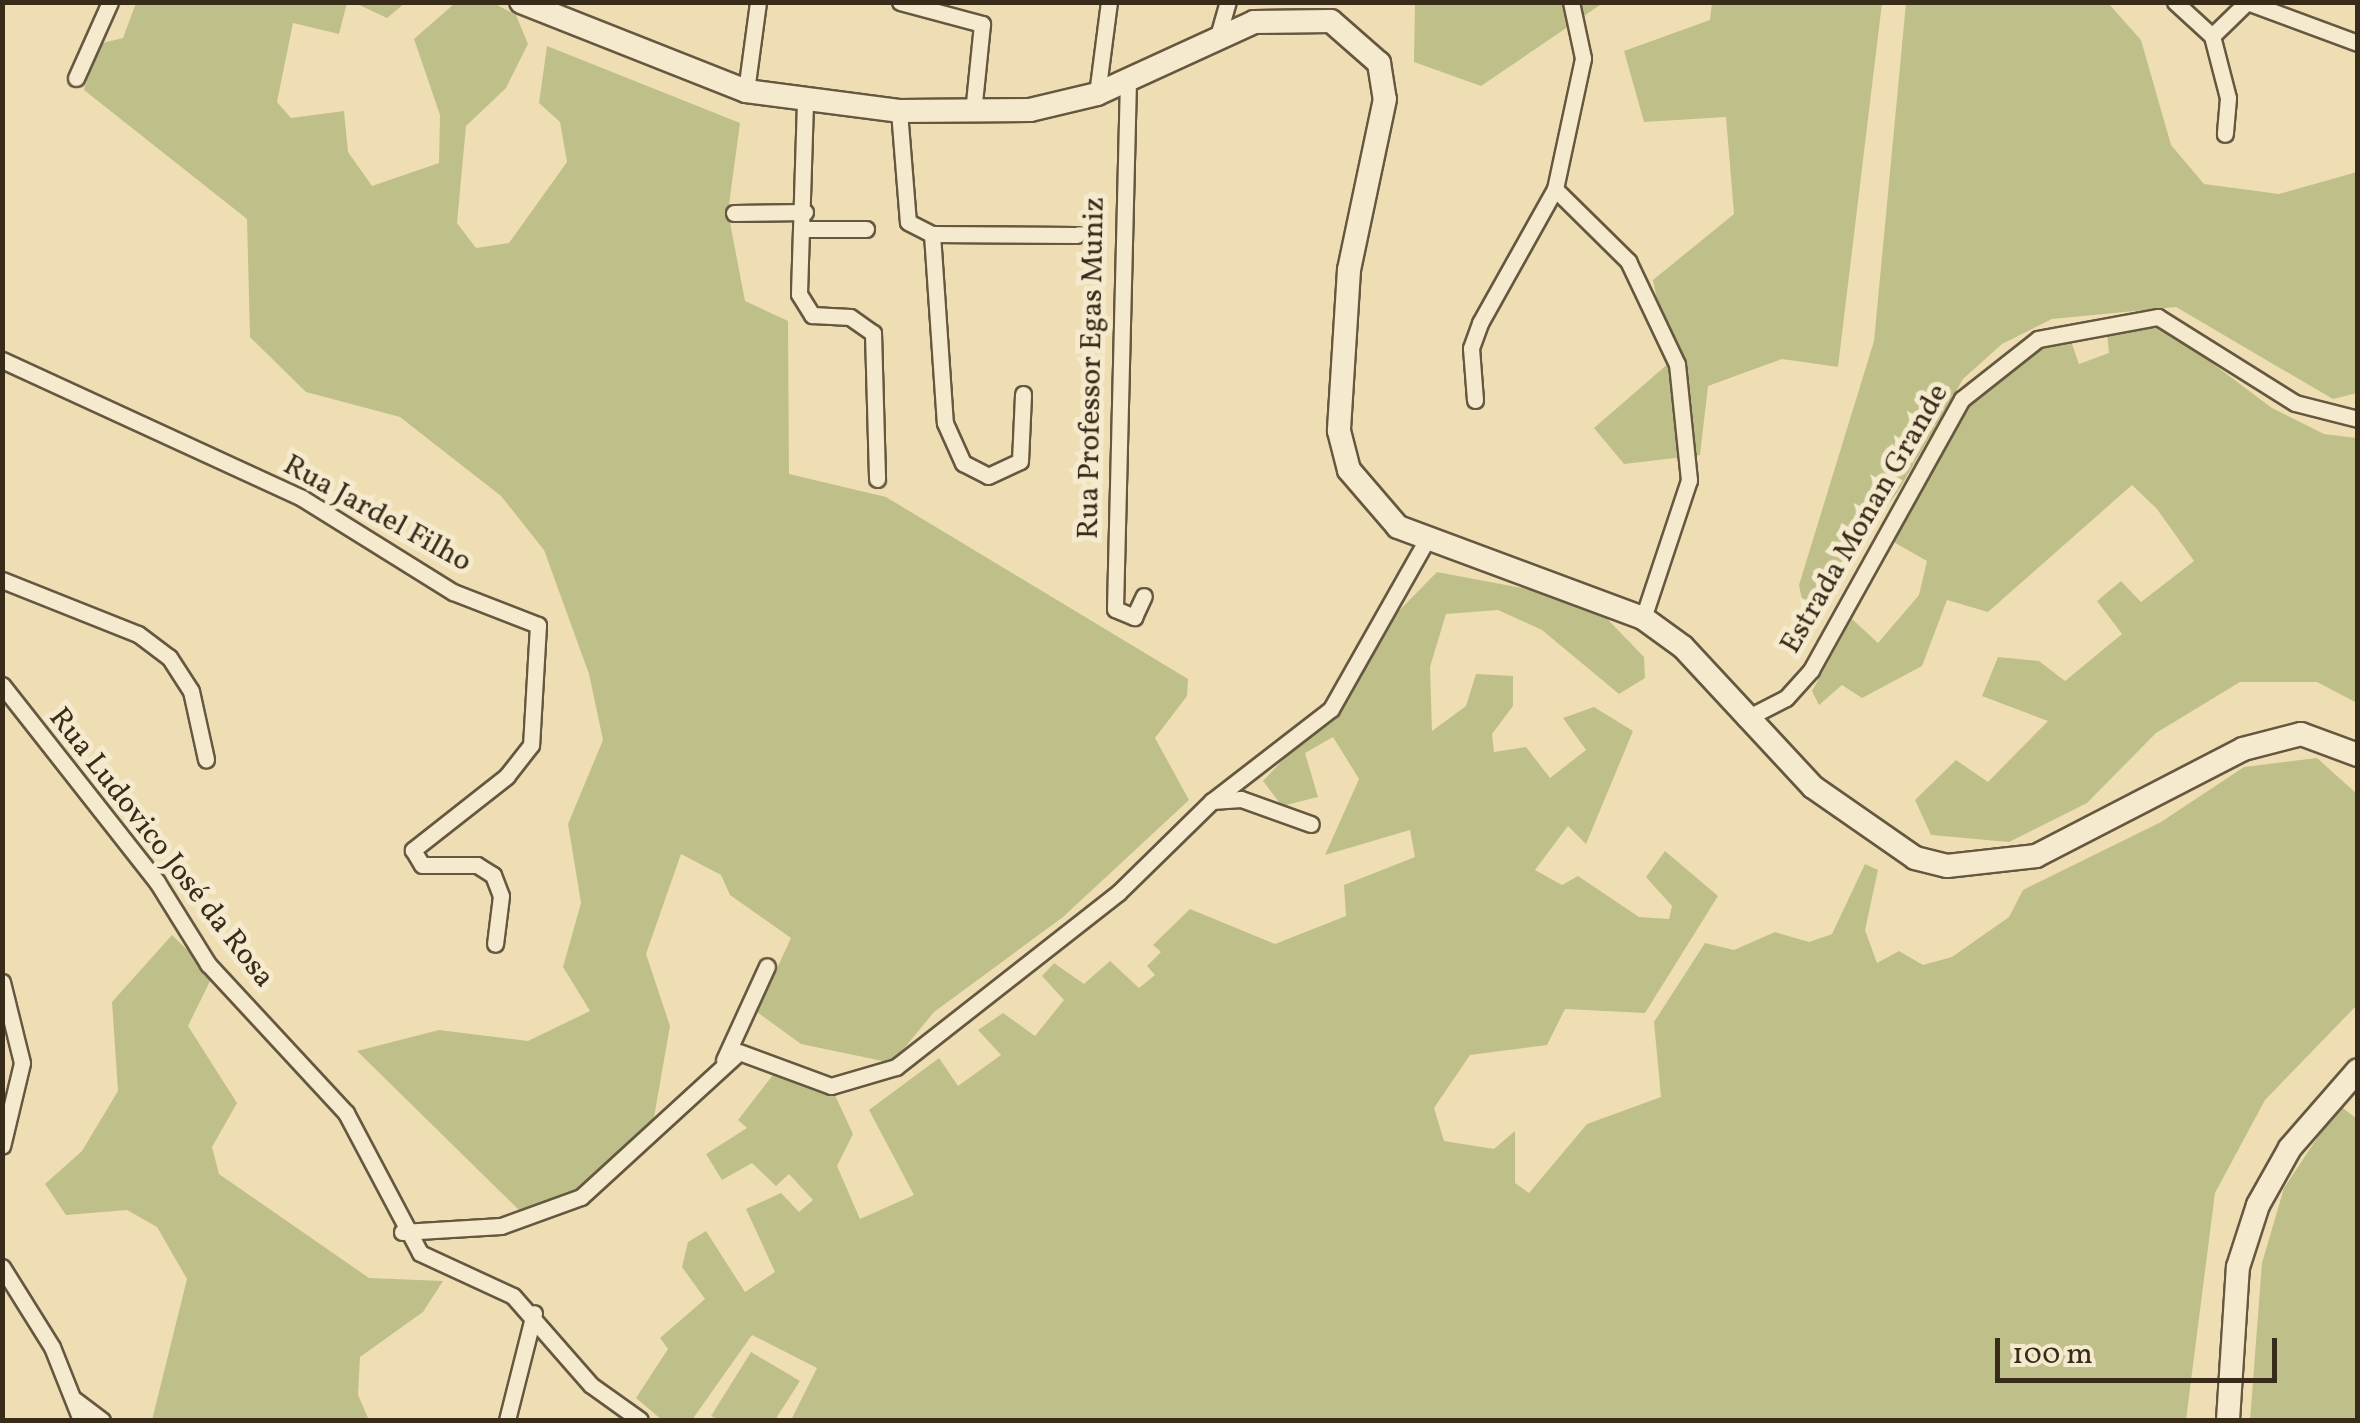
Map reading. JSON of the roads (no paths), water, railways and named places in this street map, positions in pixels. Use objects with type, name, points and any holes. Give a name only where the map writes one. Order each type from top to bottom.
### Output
[{"type":"main road","points":[[521,2],[570,26],[746,91],[805,102],[973,113],[1097,94],[1218,36],[1289,16],[1331,22],[1379,62],[1386,99],[1349,270],[1339,431],[1348,470],[1375,506],[1425,543],[1642,618],[1683,647],[1745,719],[1828,798],[1914,858],[1947,866],[2036,856],[2243,749],[2301,734],[2356,753]]},
{"type":"main road","points":[[2228,1420],[2238,1268],[2258,1205],[2290,1148],[2358,1070]]},
{"type":"street","points":[[76,78],[110,2]]},
{"type":"street","points":[[570,26],[579,2]]},
{"type":"street","points":[[746,91],[758,2]]},
{"type":"street","points":[[900,2],[928,5],[985,30],[973,113]]},
{"type":"street","points":[[1097,94],[1109,2]]},
{"type":"street","points":[[1218,36],[1228,2]]},
{"type":"street","points":[[1475,400],[1472,348],[1480,324],[1556,190],[1583,58],[1572,2]]},
{"type":"street","points":[[2175,2],[2212,36],[2228,98],[2225,134]]},
{"type":"street","points":[[2212,36],[2247,2],[2358,43]]},
{"type":"street","name":"Rua Professor Egas Muniz","points":[[1128,80],[1115,609],[1134,616],[1144,596]]},
{"type":"street","points":[[805,102],[804,307],[873,332],[877,480]]},
{"type":"street","points":[[899,111],[902,215],[932,234],[1078,235]]},
{"type":"street","points":[[1556,190],[1628,261],[1677,364],[1690,480],[1642,618]]},
{"type":"street","points":[[734,213],[805,212]]},
{"type":"street","points":[[805,230],[866,229]]},
{"type":"street","points":[[932,234],[945,423],[963,463],[988,476],[1020,460],[1023,394]]},
{"type":"street","name":"Estrada Monan Grande","points":[[1745,719],[1786,698],[1811,670],[1962,398],[2038,339],[2158,317],[2295,403],[2358,419]]},
{"type":"street","name":"Rua Jardel Filho","points":[[2,360],[302,498],[453,592],[538,626],[531,745],[506,776],[413,850],[422,865],[477,866],[493,876],[495,944]]},
{"type":"street","points":[[724,1060],[753,1052],[847,1087],[896,1067],[1118,893],[1212,801],[1331,709],[1425,543]]},
{"type":"street","points":[[2,580],[138,634],[169,657],[191,690],[206,759]]},
{"type":"street","name":"Rua Ludovico José da Rosa","points":[[2,685],[158,882],[208,964],[346,1113],[402,1232],[441,1267],[534,1313],[591,1384],[640,1420]]},
{"type":"street","points":[[1212,801],[1250,801],[1311,824]]},
{"type":"street","points":[[402,1232],[500,1226],[581,1197],[724,1060],[767,966]]},
{"type":"street","points":[[2,982],[22,1064],[2,1146]]},
{"type":"street","points":[[2,1267],[76,1400],[81,1420]]},
{"type":"street","points":[[507,1420],[534,1313]]},
{"type":"street","points":[[76,1400],[102,1420]]}]
